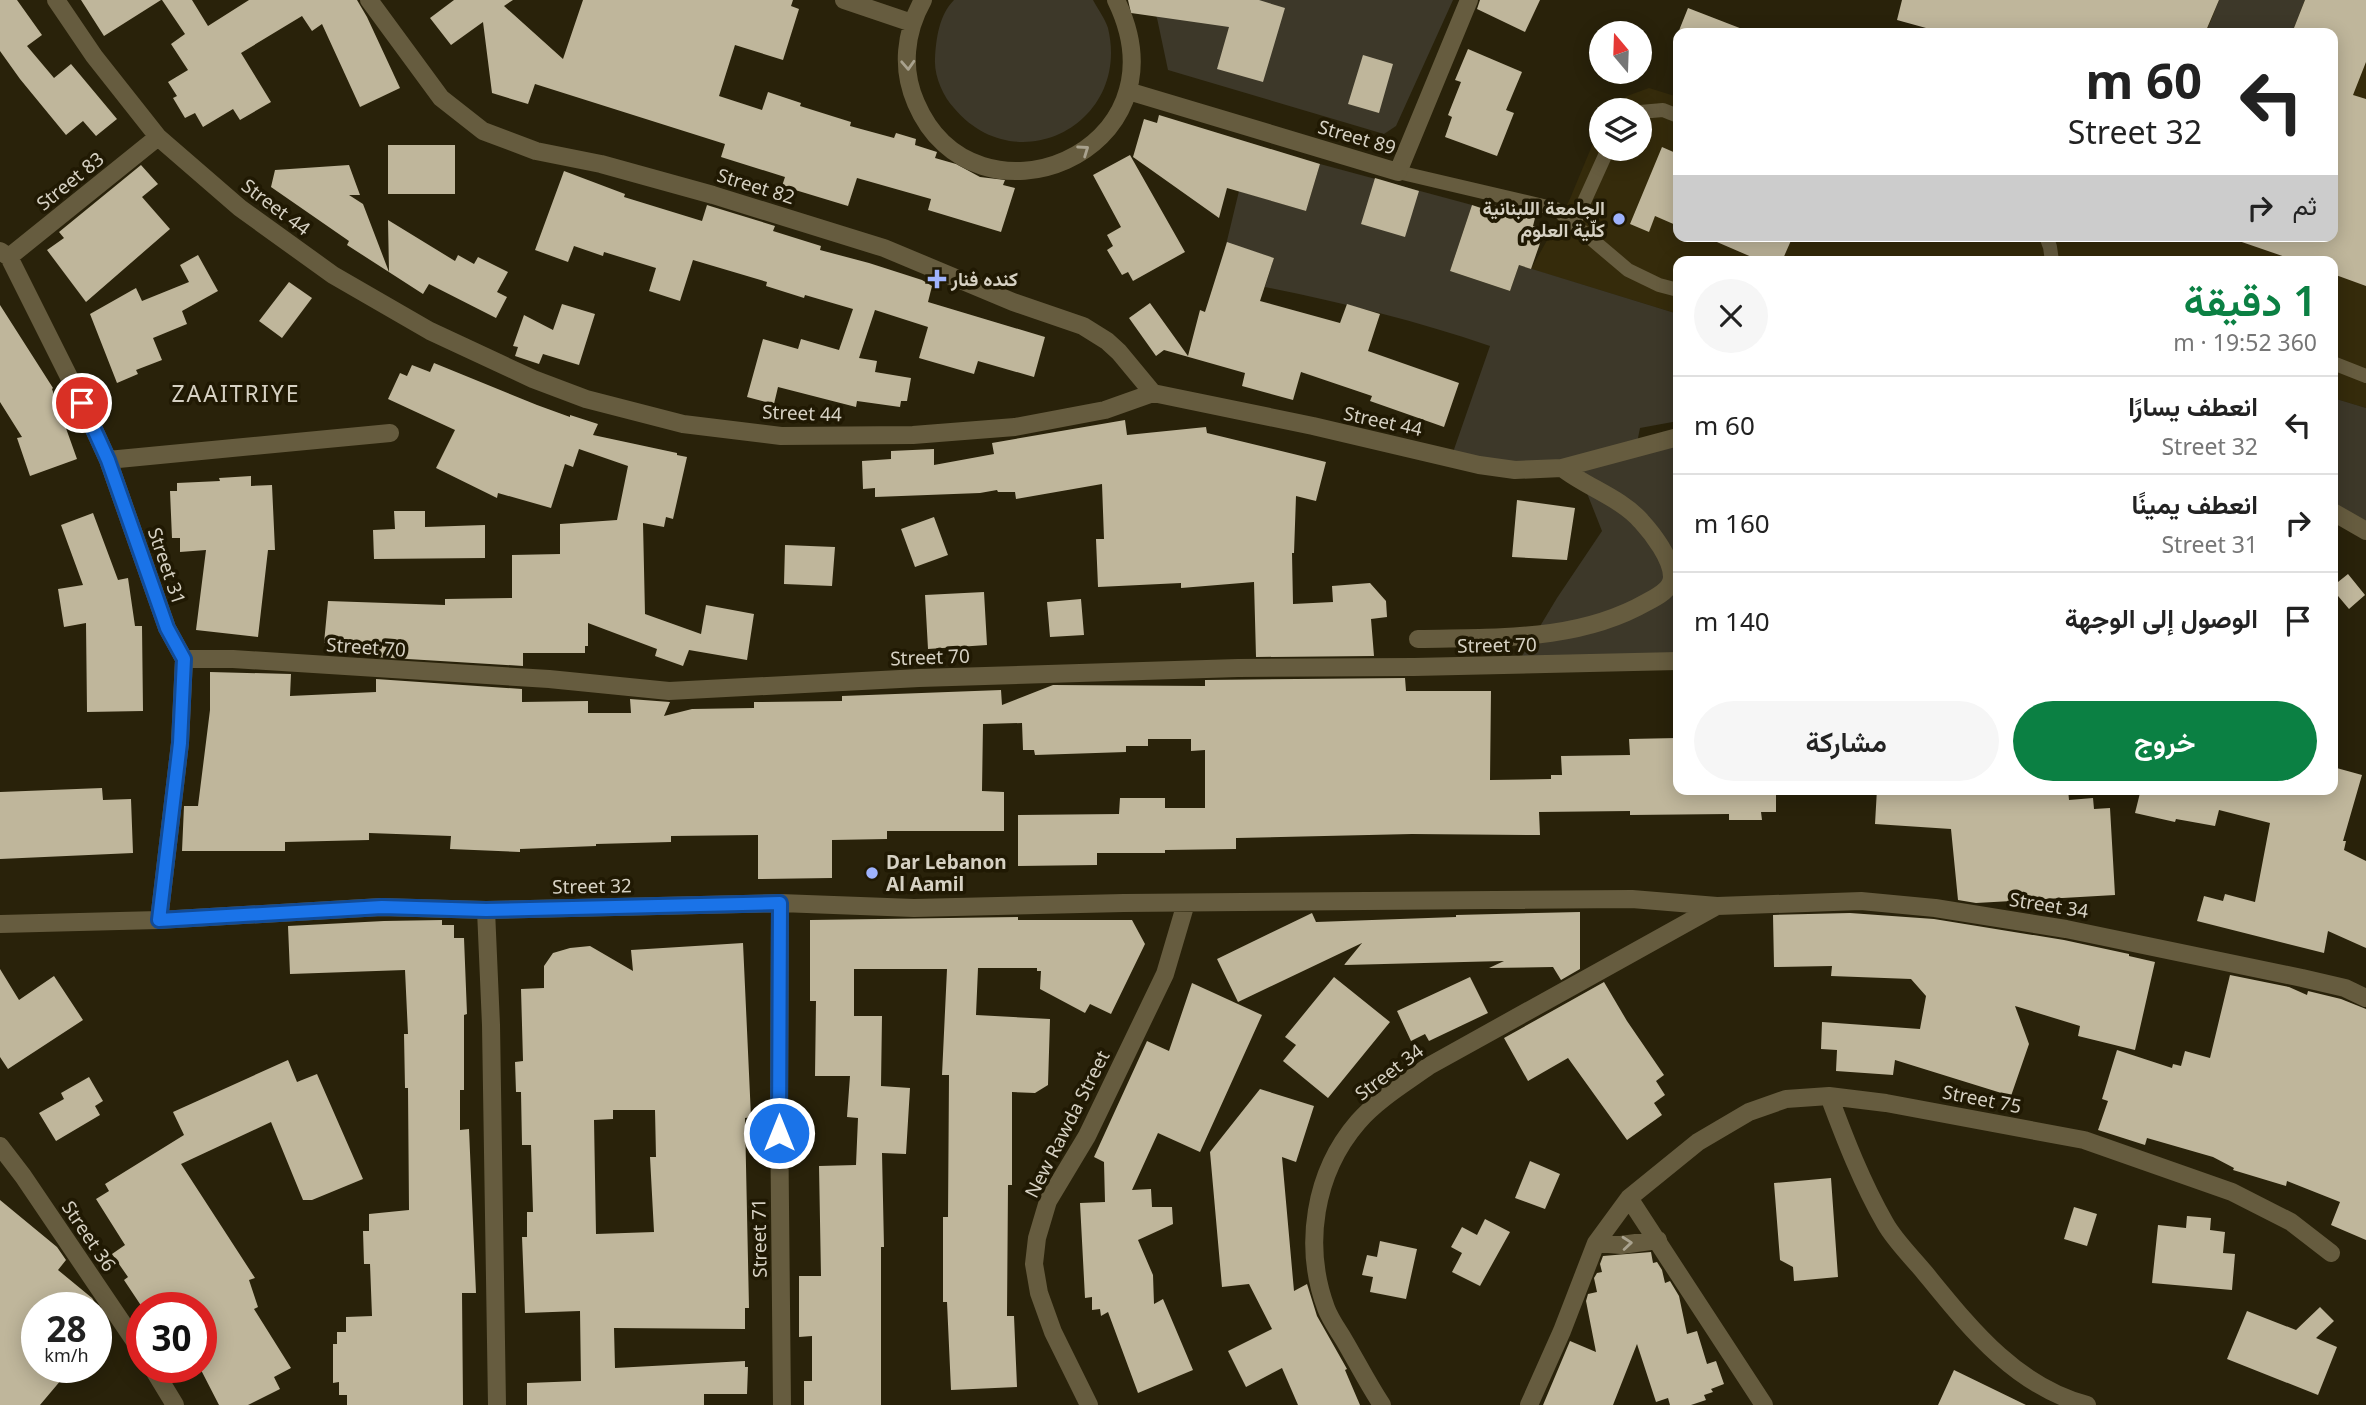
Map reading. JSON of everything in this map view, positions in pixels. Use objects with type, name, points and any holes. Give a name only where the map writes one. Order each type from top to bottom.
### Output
[{"type":"street","name":"Street 44","points":[[56,0],[93,56],[158,137],[240,208],[333,275],[430,331],[533,379],[586,399],[671,421],[781,436],[913,435],[1015,428],[1105,410],[1153,393],[1479,465],[1515,470],[1562,468],[1673,438]]},
{"type":"street","name":"Street 82","points":[[369,0],[441,98],[483,131],[536,151],[601,164],[884,247],[1013,302],[1083,326],[1119,352],[1153,393]]},
{"type":"street","points":[[844,0],[912,23]]},
{"type":"street","points":[[923,0],[912,23],[907,46],[907,70],[921,115],[935,134],[953,150],[985,165],[1020,171],[1067,161],[1105,132],[1118,113],[1128,91],[1132,44],[1126,21],[1116,0]]},
{"type":"street","name":"Street 89","points":[[1128,91],[1398,172],[1469,0]]},
{"type":"street","name":"Street 83","points":[[5,254],[158,137]]},
{"type":"street","name":"Street 31","points":[[5,254],[82,403],[108,460],[167,628],[184,659]]},
{"type":"street","points":[[108,460],[390,433]]},
{"type":"street","points":[[1419,639],[1532,636],[1587,628],[1620,617],[1650,601],[1670,586],[1672,579],[1668,562],[1631,511],[1586,486],[1562,468]]},
{"type":"street","points":[[2338,515],[2366,530]]},
{"type":"street","points":[[159,920],[180,743],[184,659]]},
{"type":"street","name":"Street 70","points":[[184,659],[233,659],[549,679],[669,691],[919,678],[1238,668],[1673,662]]},
{"type":"street","name":"Street 34","points":[[1186,903],[1632,899],[1717,906],[1861,901],[1935,908],[2066,929],[2345,988],[2366,998]]},
{"type":"street","name":"Street 32","points":[[0,924],[159,920],[382,907],[486,910],[780,903],[914,908],[1186,903]]},
{"type":"street","name":"Street 71","points":[[780,903],[782,1405]]},
{"type":"street","name":"New Rawda Street","points":[[1088,1405],[1053,1332],[1039,1293],[1034,1264],[1038,1238],[1048,1201],[1087,1136],[1165,974],[1186,903]]},
{"type":"street","name":"Street 34","points":[[1382,1405],[1326,1309],[1316,1273],[1312,1244],[1316,1211],[1326,1176],[1343,1142],[1368,1113],[1429,1066],[1717,906]]},
{"type":"street","points":[[486,910],[491,1025],[497,1405]]},
{"type":"street","points":[[1829,1096],[1846,1141],[1886,1225],[1967,1324],[1997,1355],[2035,1382],[2087,1405]]},
{"type":"street","name":"Street 75","points":[[1529,1405],[1562,1331],[1596,1243],[1629,1198],[1698,1142],[1749,1112],[1786,1099],[1829,1096],[1948,1113],[2084,1140],[2232,1192],[2291,1222],[2331,1253]]},
{"type":"street","name":"Street 36","points":[[0,1146],[126,1328]]},
{"type":"street","points":[[1629,1198],[1764,1405]]},
{"type":"street","points":[[1596,1243],[1621,1245],[1658,1240]]},
{"type":"street","points":[[162,1383],[175,1405]]},
{"type":"lane","points":[[1652,111],[1663,110],[1673,114]]},
{"type":"lane","points":[[1574,224],[1603,161]]},
{"type":"lane","points":[[1398,172],[1556,209],[1628,270],[1673,289]]},
{"type":"lane","points":[[2338,365],[2366,376]]},
{"type":"shaded area","points":[[954,0],[1093,0],[1108,28],[1111,62],[1102,92],[1086,115],[1063,132],[1036,141],[1008,141],[980,130],[954,108],[940,85],[935,59],[937,35]]},
{"type":"shaded area","points":[[1146,0],[1453,0],[1396,126],[1384,134],[1168,70],[1157,18]]},
{"type":"shaded area","points":[[2219,0],[2305,0],[2294,28],[2208,28]]},
{"type":"shaded area","name":"الجامعة اللبنانية كلّية العلوم","points":[[2366,0],[2366,408],[2338,400],[2338,256],[1673,256],[1673,312],[1531,269],[1569,201],[1589,153],[1589,161],[1652,161],[1652,98],[1625,98],[1649,88],[1673,95],[1673,242],[2338,242],[2338,28],[1925,28],[1929,24]]},
{"type":"shaded area","points":[[1320,164],[1472,205],[1450,271],[1510,291],[1519,265],[1673,312],[1673,422],[1640,428],[1636,448],[1673,443],[1673,656],[1516,666],[1602,531],[1579,473],[1451,458],[1490,346],[1379,313],[1265,287],[1274,258],[1240,247],[1238,253],[1225,249],[1239,191],[1306,211]]},
{"type":"shaded area","points":[[2338,400],[2366,408],[2366,531],[2338,517]]},
{"type":"building","points":[[0,0],[17,0],[42,35],[27,46],[54,78],[71,64],[117,119],[96,136],[83,121],[66,135],[0,51]]},
{"type":"building","points":[[81,0],[161,0],[104,36]]},
{"type":"building","points":[[162,0],[192,0],[208,26],[249,0],[357,0],[400,88],[360,107],[322,24],[312,31],[302,16],[241,53],[271,102],[240,120],[233,109],[203,127],[195,113],[185,118],[173,98],[177,96],[168,82],[188,70],[171,44],[185,34]]},
{"type":"building","points":[[454,0],[513,0],[504,6],[563,59],[583,0],[793,0],[791,6],[799,9],[783,60],[735,45],[719,96],[762,110],[768,92],[801,103],[800,106],[851,122],[850,126],[894,138],[896,133],[916,139],[915,145],[937,152],[935,158],[956,164],[980,177],[1005,180],[1003,185],[1015,188],[1001,232],[928,210],[931,199],[857,178],[848,206],[782,186],[785,177],[721,157],[725,144],[535,84],[528,104],[492,93],[483,22],[451,45],[430,18]]},
{"type":"building","points":[[1128,0],[1259,0],[1285,8],[1263,82],[1217,69],[1229,27],[1131,13]]},
{"type":"building","points":[[1480,0],[1540,0],[1525,32],[1477,9]]},
{"type":"building","points":[[1902,0],[2219,0],[2207,28],[1926,28],[1897,20]]},
{"type":"building","points":[[2305,0],[2366,0],[2366,62],[2353,95],[2366,99],[2366,286],[2338,276],[2338,256],[2282,256],[2242,242],[2338,242],[2338,28],[2294,28]]},
{"type":"building","points":[[1688,8],[1740,28],[1680,28]]},
{"type":"building","points":[[1468,49],[1522,72],[1506,110],[1514,113],[1497,156],[1445,137],[1452,117],[1448,115],[1461,82],[1455,80]]},
{"type":"building","points":[[1363,55],[1393,64],[1379,113],[1348,104]]},
{"type":"building","points":[[1159,115],[1320,164],[1306,211],[1227,188],[1219,218],[1133,157],[1144,119],[1157,123]]},
{"type":"building","points":[[388,145],[455,145],[455,194],[388,194]]},
{"type":"building","points":[[1662,147],[1673,152],[1673,224],[1655,216],[1649,232],[1630,224]]},
{"type":"building","points":[[1130,155],[1185,252],[1133,281],[1128,272],[1122,275],[1107,250],[1113,246],[1107,235],[1121,227],[1093,175]]},
{"type":"building","points":[[141,165],[158,184],[142,197],[170,229],[86,302],[47,250],[64,238],[59,232]]},
{"type":"building","points":[[349,165],[360,195],[349,195],[363,204],[389,272],[388,220],[455,261],[458,255],[474,264],[478,257],[508,272],[497,292],[507,297],[496,318],[429,284],[423,294],[347,245],[349,241],[271,187],[275,170]]},
{"type":"building","points":[[564,171],[625,194],[624,197],[702,221],[707,205],[775,226],[773,231],[821,246],[820,250],[922,280],[932,286],[928,302],[1045,337],[1034,377],[978,361],[974,374],[919,358],[928,327],[875,310],[859,358],[877,361],[875,372],[911,378],[907,401],[901,401],[900,407],[857,401],[856,407],[778,387],[774,404],[747,397],[763,339],[798,349],[801,339],[839,350],[853,309],[805,295],[804,298],[766,286],[767,282],[693,260],[680,301],[649,291],[656,268],[604,252],[603,256],[574,246],[568,262],[535,250]]},
{"type":"building","points":[[1375,178],[1419,191],[1405,237],[1361,224]]},
{"type":"building","points":[[1472,205],[1493,212],[1495,205],[1535,218],[1533,226],[1545,229],[1531,269],[1519,265],[1510,291],[1450,271]]},
{"type":"building","points":[[1227,242],[1274,258],[1260,301],[1340,323],[1347,304],[1380,314],[1368,351],[1459,383],[1444,427],[1370,401],[1372,396],[1301,372],[1293,400],[1242,386],[1245,373],[1164,350],[1156,356],[1129,318],[1150,303],[1188,356],[1200,310],[1205,312]]},
{"type":"building","points":[[1717,242],[1790,242],[1784,256],[1749,256]]},
{"type":"building","points":[[198,255],[218,291],[182,311],[187,324],[153,338],[162,360],[136,370],[138,374],[117,383],[90,314],[136,288],[142,301],[189,282],[180,265]]},
{"type":"building","points":[[289,282],[312,298],[282,338],[259,321]]},
{"type":"building","points":[[562,304],[595,314],[579,365],[543,354],[539,364],[515,356],[518,347],[513,346],[524,315],[553,330]]},
{"type":"building","points":[[0,305],[53,388],[77,459],[30,476],[17,438],[22,437],[0,402]]},
{"type":"building","points":[[434,363],[537,405],[598,424],[593,435],[687,457],[673,519],[666,517],[664,527],[643,523],[645,614],[701,634],[706,605],[754,614],[747,660],[689,650],[683,666],[655,656],[657,649],[588,623],[588,646],[585,646],[585,653],[523,653],[523,666],[375,657],[375,652],[370,652],[370,646],[324,643],[328,601],[445,605],[445,599],[512,598],[512,555],[560,554],[560,524],[617,520],[628,466],[579,449],[573,467],[565,464],[551,508],[498,493],[497,498],[436,468],[455,430],[388,399],[400,373],[407,376],[412,365],[430,372]]},
{"type":"building","points":[[1125,420],[1127,435],[1206,427],[1207,433],[1326,462],[1316,501],[1296,496],[1292,553],[1293,604],[1333,602],[1332,586],[1370,583],[1386,601],[1387,617],[1371,619],[1374,656],[1256,657],[1254,582],[1181,588],[1181,583],[1098,587],[1096,539],[1104,539],[1102,484],[1016,499],[1015,492],[997,490],[875,497],[875,488],[863,489],[862,461],[891,459],[891,451],[934,449],[934,465],[994,454],[992,443]]},
{"type":"building","points":[[251,476],[251,486],[272,485],[275,550],[268,550],[258,637],[196,630],[206,550],[180,552],[180,538],[172,538],[170,491],[177,491],[177,483]]},
{"type":"building","points":[[1517,500],[1575,508],[1567,560],[1512,557]]},
{"type":"building","points":[[394,511],[425,511],[425,527],[485,525],[485,558],[374,559],[373,530],[395,529]]},
{"type":"building","points":[[93,513],[118,580],[128,578],[135,626],[142,626],[143,711],[87,712],[86,623],[64,627],[58,589],[83,585],[61,525]]},
{"type":"building","points":[[934,517],[948,555],[915,567],[901,529]]},
{"type":"building","points":[[785,545],[835,547],[832,586],[784,584]]},
{"type":"building","points":[[2348,574],[2365,595],[2349,609],[2338,596],[2338,582]]},
{"type":"building","points":[[984,592],[987,645],[928,649],[925,595]]},
{"type":"building","points":[[1081,599],[1084,635],[1050,637],[1047,602]]},
{"type":"building","points":[[210,672],[291,674],[290,696],[376,692],[376,679],[522,689],[522,702],[588,701],[588,713],[631,713],[630,699],[670,702],[664,716],[692,709],[754,708],[754,702],[842,701],[842,696],[1001,690],[1002,705],[1053,685],[1205,686],[1205,680],[1405,678],[1406,691],[1491,691],[1490,780],[1551,779],[1551,775],[1562,775],[1561,756],[1630,755],[1629,739],[1673,738],[1673,795],[1776,795],[1776,812],[1761,812],[1762,820],[1729,820],[1729,814],[1539,812],[1540,835],[1412,834],[1236,838],[1236,849],[1097,853],[1097,865],[1018,866],[1018,815],[1119,814],[1120,798],[1165,798],[1165,808],[1205,808],[1205,750],[1191,751],[1191,739],[1148,739],[1148,746],[1126,746],[1126,752],[1035,755],[1034,750],[1023,750],[1022,723],[983,724],[982,791],[1004,792],[1004,831],[887,831],[887,839],[832,840],[832,878],[758,879],[758,835],[671,836],[671,842],[520,849],[520,852],[450,849],[451,836],[369,833],[369,840],[285,842],[285,851],[182,851],[184,806],[198,806],[210,710]]},
{"type":"building","points":[[2338,768],[2362,775],[2343,841],[2346,841],[2344,850],[2366,861],[2366,948],[2328,931],[2324,953],[2197,921],[2204,896],[2223,901],[2225,894],[2255,902],[2270,823],[2219,810],[2215,826],[2176,819],[2175,822],[2135,813],[2140,795],[2338,795]]},
{"type":"building","points":[[102,788],[103,800],[131,799],[133,853],[0,859],[0,792]]},
{"type":"building","points":[[1877,795],[2069,795],[2069,800],[2093,798],[2094,809],[2110,808],[2115,895],[1976,903],[1958,900],[1951,829],[1875,824]]},
{"type":"building","points":[[1580,912],[1580,969],[1561,980],[1553,967],[1489,968],[1504,961],[1344,965],[1362,943],[1238,1002],[1217,959],[1312,913],[1316,922]]},
{"type":"building","points":[[1850,913],[1934,919],[2064,940],[2155,962],[2135,1050],[2078,1036],[2080,1026],[2015,1006],[2029,1044],[2011,1096],[1895,1060],[1893,1075],[1836,1071],[1837,1050],[1821,1049],[1822,1022],[1920,1029],[1926,996],[1911,979],[1831,976],[1832,966],[1774,967],[1773,915]]},
{"type":"building","points":[[1018,917],[1018,920],[1132,920],[1145,944],[1111,1014],[1090,1004],[1085,1013],[1040,989],[1041,971],[1037,971],[1037,968],[978,968],[976,1015],[1050,1019],[1048,1085],[1035,1093],[1012,1092],[1007,1316],[1014,1316],[1017,1387],[951,1390],[947,1302],[943,1302],[943,1217],[948,1217],[949,1075],[942,1075],[947,969],[854,969],[854,1016],[882,1016],[881,1086],[910,1088],[906,1154],[882,1153],[884,1247],[881,1247],[881,1405],[804,1405],[804,1381],[812,1381],[812,1336],[799,1337],[799,1276],[821,1276],[819,1166],[856,1165],[858,1118],[847,1117],[850,1076],[815,1076],[816,1001],[810,1001],[810,920]]},
{"type":"building","points":[[442,920],[442,925],[454,925],[454,938],[464,938],[467,1014],[464,1015],[464,1090],[460,1090],[460,1130],[469,1129],[476,1293],[462,1293],[463,1405],[347,1405],[347,1395],[339,1395],[339,1382],[333,1383],[333,1344],[337,1344],[337,1332],[346,1332],[346,1317],[372,1316],[370,1264],[364,1264],[363,1231],[369,1231],[369,1214],[409,1210],[405,970],[290,974],[288,926]]},
{"type":"building","points":[[743,943],[751,1117],[745,1118],[749,1308],[745,1308],[745,1329],[614,1328],[615,1368],[745,1361],[745,1367],[748,1367],[747,1394],[704,1394],[704,1405],[527,1405],[527,1383],[581,1381],[580,1311],[525,1313],[522,1237],[527,1237],[527,1212],[533,1212],[531,1145],[522,1145],[521,1092],[516,1092],[515,1062],[523,1061],[521,989],[544,988],[544,966],[553,953],[590,946],[633,971],[631,950]],"holes":[[[613,1110],[655,1110],[656,1157],[650,1157],[654,1232],[596,1234],[594,1120],[613,1119]]]},
{"type":"building","points":[[0,969],[19,1000],[54,976],[83,1020],[8,1069],[0,1057]]},
{"type":"building","points":[[2230,975],[2289,987],[2307,995],[2308,991],[2341,999],[2366,1009],[2366,1240],[2331,1225],[2340,1202],[2287,1181],[2286,1186],[2233,1170],[2234,1168],[2213,1157],[2147,1138],[2145,1145],[2098,1130],[2108,1101],[2102,1099],[2117,1050],[2172,1068],[2173,1064],[2181,1066],[2185,1051],[2210,1058]]},
{"type":"building","points":[[1334,977],[1390,1022],[1328,1098],[1283,1061],[1296,1045],[1285,1037]]},
{"type":"building","points":[[1470,977],[1488,1013],[1429,1041],[1425,1034],[1411,1041],[1397,1011]]},
{"type":"building","points":[[1604,982],[1664,1075],[1656,1081],[1665,1095],[1654,1103],[1662,1115],[1627,1140],[1568,1058],[1528,1081],[1504,1038]]},
{"type":"building","points":[[1192,983],[1262,1015],[1200,1152],[1158,1133],[1132,1190],[1151,1189],[1152,1207],[1172,1207],[1173,1224],[1138,1240],[1153,1275],[1154,1304],[1163,1299],[1193,1370],[1138,1393],[1108,1312],[1101,1316],[1100,1309],[1092,1310],[1092,1297],[1085,1298],[1080,1203],[1105,1202],[1104,1162],[1094,1157],[1147,1041],[1169,1051]]},
{"type":"building","points":[[288,1060],[297,1082],[317,1074],[363,1179],[312,1200],[303,1200],[271,1122],[181,1164],[255,1278],[249,1280],[258,1307],[254,1309],[291,1368],[274,1377],[280,1389],[248,1405],[219,1405],[208,1383],[217,1383],[217,1292],[132,1292],[124,1280],[128,1277],[112,1254],[125,1245],[96,1199],[109,1191],[105,1184],[184,1135],[173,1112]]},
{"type":"building","points":[[89,1077],[103,1101],[95,1106],[100,1115],[56,1141],[39,1113],[64,1099],[61,1093]]},
{"type":"building","points":[[1260,1089],[1314,1106],[1296,1162],[1282,1157],[1294,1291],[1307,1284],[1317,1316],[1347,1369],[1345,1370],[1360,1405],[1298,1405],[1282,1368],[1246,1387],[1228,1351],[1272,1329],[1249,1284],[1222,1287],[1210,1152]]},
{"type":"building","points":[[1530,1161],[1560,1174],[1545,1209],[1515,1198]]},
{"type":"building","points":[[1831,1178],[1838,1277],[1794,1281],[1793,1267],[1780,1260],[1774,1183]]},
{"type":"building","points":[[0,1200],[57,1247],[66,1260],[58,1270],[85,1292],[21,1292],[21,1383],[59,1383],[40,1405],[0,1405]]},
{"type":"building","points":[[2074,1207],[2097,1214],[2087,1246],[2064,1239]]},
{"type":"building","points":[[2187,1216],[2211,1218],[2210,1230],[2225,1232],[2223,1253],[2235,1254],[2232,1290],[2152,1283],[2158,1225],[2186,1228]]},
{"type":"building","points":[[1485,1219],[1510,1232],[1480,1286],[1452,1272],[1462,1253],[1451,1247],[1462,1227],[1477,1235]]},
{"type":"building","points":[[1380,1241],[1417,1249],[1406,1299],[1370,1292],[1373,1277],[1362,1275],[1367,1255],[1377,1257]]},
{"type":"building","points":[[1651,1252],[1653,1263],[1657,1262],[1662,1270],[1665,1283],[1670,1281],[1679,1296],[1687,1334],[1697,1331],[1707,1364],[1716,1361],[1724,1384],[1704,1395],[1706,1400],[1691,1405],[1670,1405],[1668,1398],[1656,1402],[1637,1344],[1613,1405],[1543,1405],[1570,1341],[1596,1352],[1586,1301],[1588,1294],[1597,1292],[1594,1278],[1597,1273],[1602,1272],[1600,1264],[1603,1256]]},
{"type":"building","points":[[2320,1307],[2334,1321],[2316,1338],[2337,1347],[2318,1395],[2227,1359],[2247,1311],[2296,1330]]},
{"type":"building","points":[[1954,1370],[2026,1405],[1938,1405]]},
{"type":"place","name":"الجامعة اللبنانية كلّية العلوم","points":[[1619,219]]},
{"type":"place","name":"كنده فنار","points":[[937,279]]},
{"type":"place","name":"Dar Lebanon Al Aamil","points":[[872,873]]},
{"type":"district","name":"ZAAITRIYE","points":[[236,394]]},
{"type":"route","points":[[82,403],[108,460],[167,628],[184,659],[180,743],[159,920],[382,907],[486,910],[780,903],[779,1133]]}]
